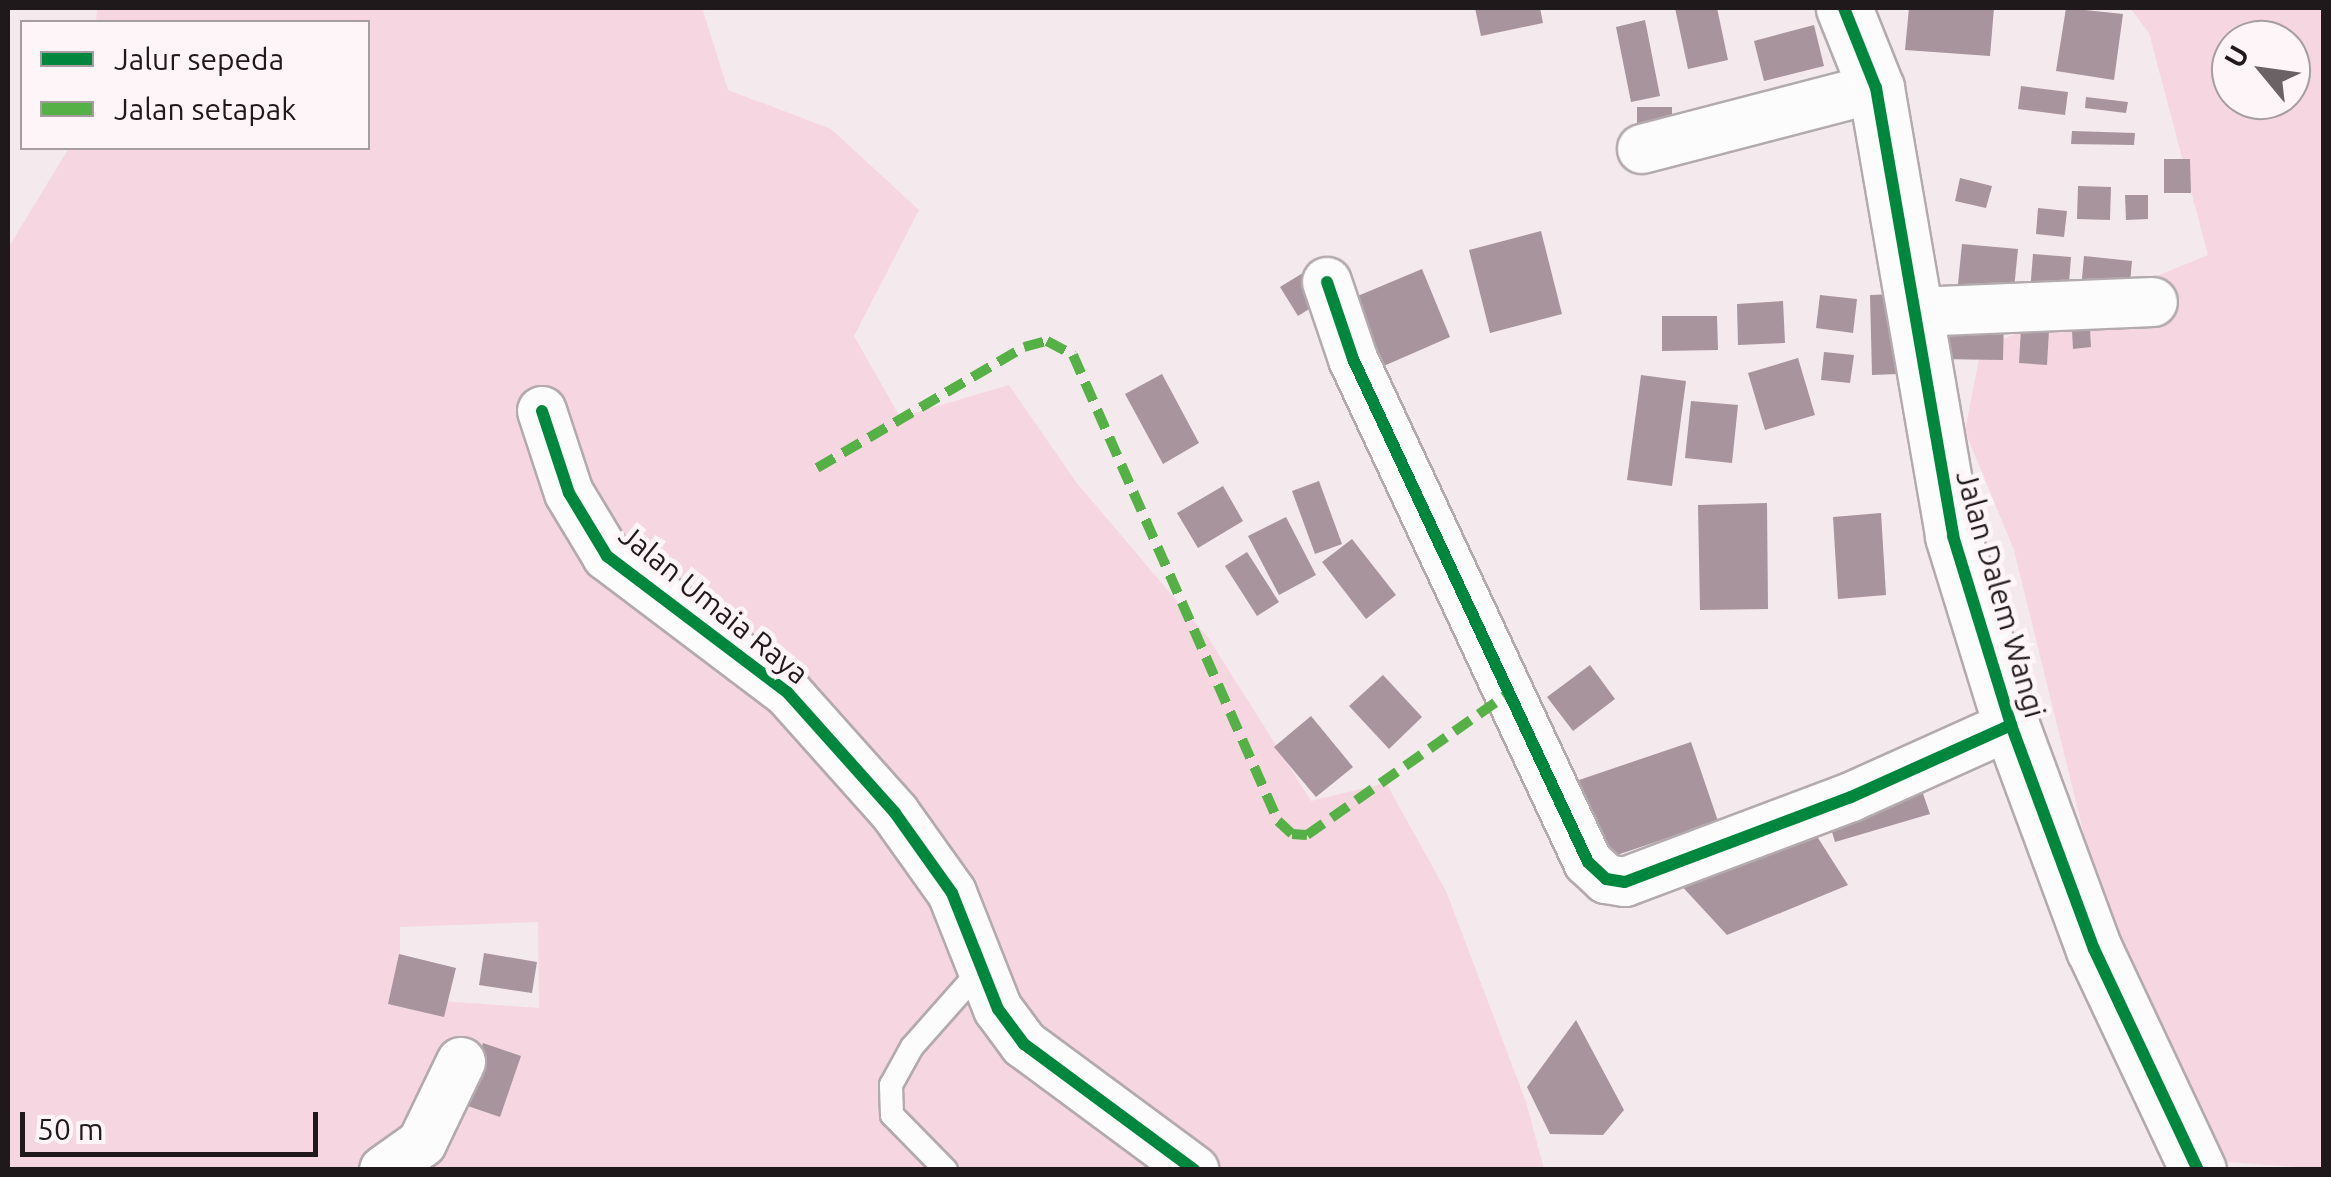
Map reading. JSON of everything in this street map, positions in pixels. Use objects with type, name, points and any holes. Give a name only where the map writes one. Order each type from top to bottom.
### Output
[{"type":"street","name":"Jalan Dalem Wangi","points":[[1844,8],[1876,88],[1953,536],[2012,725],[2094,949],[2198,1170]]},
{"type":"street","points":[[1642,149],[1876,88]]},
{"type":"street","points":[[1327,282],[1353,359],[1588,862],[1606,880],[1625,882],[1851,797],[2012,725]]},
{"type":"street","points":[[1916,312],[2153,302]]},
{"type":"street","name":"Jalan Umaia Raya","points":[[542,411],[569,493],[607,556],[787,692],[895,813],[952,893],[998,1009],[1024,1044],[1194,1170]]},
{"type":"street","points":[[384,1170],[422,1143],[461,1062]]},
{"type":"lane","points":[[946,1170],[892,1115],[891,1085],[912,1048],[984,966]]},
{"type":"shaded area","points":[[97,8],[702,8],[728,90],[831,129],[919,210],[854,336],[900,417],[1009,385],[1076,482],[1209,639],[1311,801],[1386,783],[1446,891],[1526,1102],[1544,1169],[8,1169],[8,248],[68,150],[370,150],[370,20],[96,20]],"holes":[[[538,922],[539,1008],[400,998],[400,927]]]},
{"type":"shaded area","points":[[2130,8],[2323,8],[2323,1169],[2215,1161],[2120,981],[2014,550],[1965,431],[1981,348],[2208,255],[2149,33]]},
{"type":"building","points":[[1475,8],[1540,8],[1543,23],[1481,36]]},
{"type":"building","points":[[1675,8],[1717,8],[1728,60],[1688,69]]},
{"type":"building","points":[[1909,8],[1994,8],[1990,56],[1905,50]]},
{"type":"building","points":[[2066,8],[2123,14],[2114,80],[2056,71]]},
{"type":"building","points":[[1645,20],[1660,96],[1631,102],[1616,27]]},
{"type":"building","points":[[1814,25],[1824,66],[1764,81],[1754,41]]},
{"type":"building","points":[[2021,86],[2068,92],[2065,115],[2018,109]]},
{"type":"building","points":[[2086,97],[2128,102],[2126,113],[2085,108]]},
{"type":"building","points":[[1637,107],[1672,107],[1672,124],[1637,124]]},
{"type":"building","points":[[2072,131],[2135,133],[2134,145],[2071,144]]},
{"type":"building","points":[[2164,159],[2190,159],[2191,193],[2164,193]]},
{"type":"building","points":[[1960,178],[1992,186],[1986,208],[1955,201]]},
{"type":"building","points":[[2078,186],[2111,187],[2110,220],[2077,219]]},
{"type":"building","points":[[2125,195],[2148,195],[2148,219],[2126,220]]},
{"type":"building","points":[[2038,208],[2067,211],[2064,237],[2036,234]]},
{"type":"building","points":[[1541,231],[1562,314],[1490,333],[1469,250]]},
{"type":"building","points":[[1962,244],[2018,249],[2014,289],[1958,284]]},
{"type":"building","points":[[2033,254],[2071,257],[2068,295],[2030,292]]},
{"type":"building","points":[[2084,256],[2132,261],[2129,294],[2081,290]]},
{"type":"building","points":[[1311,268],[1328,297],[1298,316],[1280,287]]},
{"type":"building","points":[[1422,269],[1450,337],[1370,372],[1341,303]]},
{"type":"building","points":[[1897,294],[1898,374],[1872,375],[1870,295]]},
{"type":"building","points":[[1820,295],[1857,299],[1853,333],[1816,328]]},
{"type":"building","points":[[1783,301],[1785,343],[1738,345],[1737,304]]},
{"type":"building","points":[[2089,312],[2091,347],[2073,349],[2071,313]]},
{"type":"building","points":[[1662,316],[1717,316],[1718,350],[1662,351]]},
{"type":"building","points":[[1939,316],[2004,317],[2003,360],[1938,359]]},
{"type":"building","points":[[2021,328],[2049,330],[2047,365],[2019,363]]},
{"type":"building","points":[[1824,352],[1854,355],[1850,383],[1821,380]]},
{"type":"building","points":[[1798,358],[1815,415],[1765,430],[1748,373]]},
{"type":"building","points":[[1162,374],[1199,443],[1163,464],[1125,394]]},
{"type":"building","points":[[1641,375],[1686,381],[1672,486],[1627,480]]},
{"type":"building","points":[[1691,401],[1738,405],[1732,463],[1685,458]]},
{"type":"building","points":[[1319,481],[1342,544],[1315,554],[1292,491]]},
{"type":"building","points":[[1223,486],[1243,521],[1198,548],[1177,513]]},
{"type":"building","points":[[1767,503],[1768,609],[1700,610],[1698,505]]},
{"type":"building","points":[[1881,513],[1886,595],[1838,599],[1833,517]]},
{"type":"building","points":[[1286,517],[1316,575],[1279,595],[1248,536]]},
{"type":"building","points":[[1352,539],[1396,595],[1366,619],[1322,562]]},
{"type":"building","points":[[1247,552],[1279,602],[1257,616],[1225,566]]},
{"type":"building","points":[[1590,665],[1615,699],[1573,731],[1547,697]]},
{"type":"building","points":[[1383,675],[1422,717],[1389,749],[1349,706]]},
{"type":"building","points":[[1311,716],[1353,767],[1316,797],[1274,747]]},
{"type":"building","points":[[1691,742],[1718,821],[1605,859],[1579,780]]},
{"type":"building","points":[[1920,785],[1930,814],[1835,842],[1828,818]]},
{"type":"building","points":[[1811,827],[1848,885],[1727,935],[1678,882]]},
{"type":"building","points":[[484,953],[537,962],[532,993],[479,985]]},
{"type":"building","points":[[399,954],[456,968],[444,1017],[388,1004]]},
{"type":"building","points":[[1576,1020],[1624,1110],[1603,1135],[1550,1134],[1527,1087]]},
{"type":"building","points":[[483,1043],[521,1056],[500,1117],[462,1104]]},
{"type":"marked path","points":[[817,468],[1024,347],[1047,341],[1073,355],[1278,821],[1292,834],[1307,835],[1512,691]]},
{"type":"cycle path","points":[[1844,8],[1876,88],[1953,536],[2011,725],[2094,949],[2198,1170]]},
{"type":"cycle path","points":[[1327,282],[1353,359],[1588,862],[1606,879],[1625,882],[1851,797],[2011,725]]},
{"type":"cycle path","points":[[542,411],[569,493],[607,556],[787,692],[895,813],[952,893],[998,1009],[1024,1044],[1194,1170]]}]
